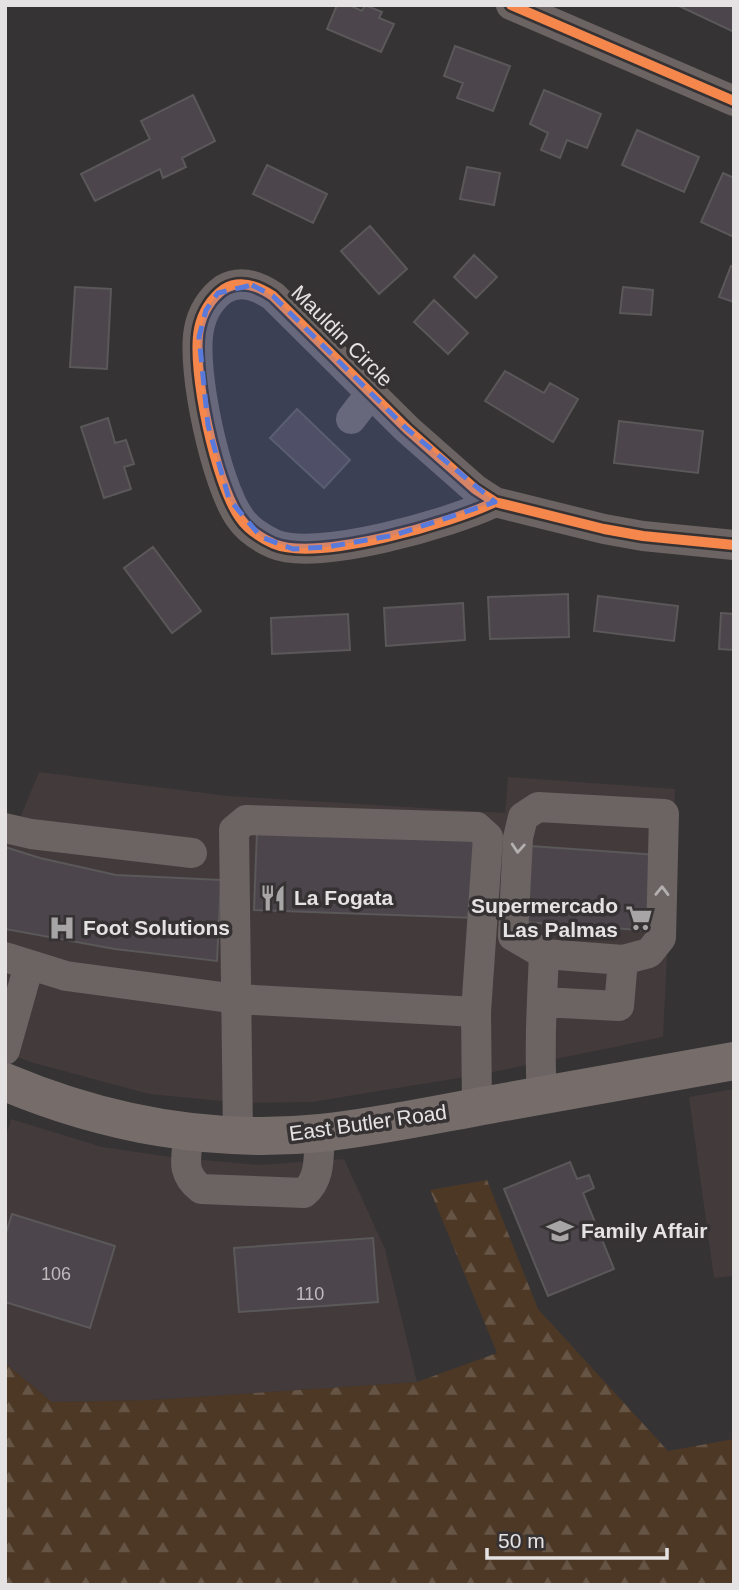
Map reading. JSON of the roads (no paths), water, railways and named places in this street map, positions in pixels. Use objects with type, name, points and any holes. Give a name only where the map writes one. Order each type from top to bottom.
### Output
[{"type":"main road","name":"East Butler Road","points":[[5,1082],[106,1117],[189,1132],[238,1136],[320,1133],[375,1126],[734,1061]]},
{"type":"street","points":[[511,5],[734,101]]},
{"type":"street","name":"Mauldin Circle","points":[[495,502],[468,515],[395,535],[327,547],[293,549],[276,545],[261,537],[240,519],[229,499],[208,425],[200,368],[199,337],[206,310],[218,293],[228,287],[252,285],[262,288],[291,311],[407,429],[475,489],[495,502],[630,533],[734,545]]},
{"type":"street","points":[[351,419],[371,393]]},
{"type":"street","points":[[538,807],[664,814],[661,938],[649,953],[623,960],[544,954],[513,936],[519,838],[523,817],[538,807]]},
{"type":"street","points":[[238,1136],[234,830],[246,820],[477,827],[488,837],[476,1012],[477,1107]]},
{"type":"street","points":[[5,828],[31,834],[192,853]]},
{"type":"street","points":[[542,1095],[540,1057],[544,954]]},
{"type":"street","points":[[542,1002],[619,1006],[623,960]]},
{"type":"street","points":[[5,1050],[17,961],[66,976],[237,999],[476,1012]]},
{"type":"street","points":[[189,1132],[186,1170],[190,1180],[201,1189],[304,1192],[313,1185],[317,1174],[320,1133]]},
{"type":"place","name":"La Fogata","points":[[273,898]]},
{"type":"place","name":"Supermercado Las Palmas","points":[[639,918]]},
{"type":"place","name":"Foot Solutions","points":[[62,928]]},
{"type":"place","name":"Family Affair","points":[[560,1231]]}]
